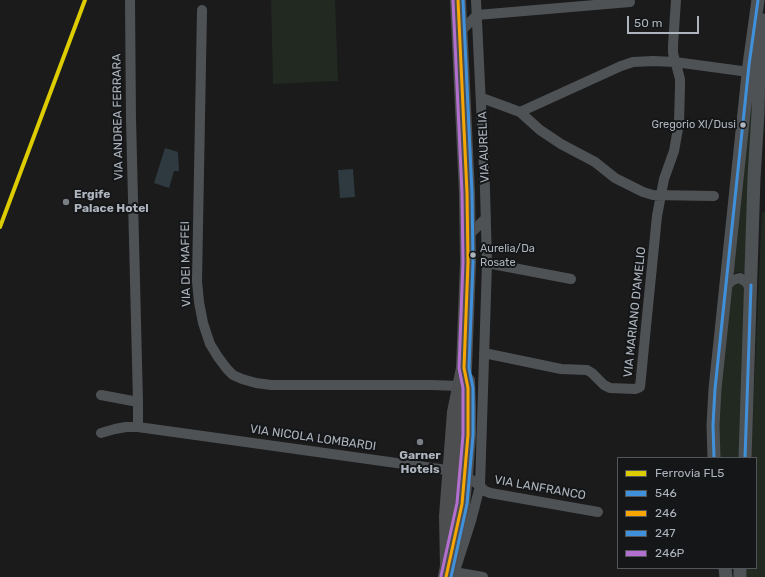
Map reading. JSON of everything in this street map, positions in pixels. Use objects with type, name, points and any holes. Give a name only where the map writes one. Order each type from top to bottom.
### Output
[{"type":"main road","name":"VIA AURELIA","points":[[458,0],[467,192],[468,262],[464,368],[455,412],[458,473]]},
{"type":"main road","name":"VIA AURELIA","points":[[450,573],[447,516],[468,435],[467,382],[464,368]]},
{"type":"street","name":"VIA ANDREA FERRARA","points":[[130,0],[131,119],[138,427]]},
{"type":"street","name":"VIA AURELIA","points":[[450,573],[471,521],[480,486],[487,263],[482,98],[476,0]]},
{"type":"street","points":[[661,195],[664,179],[674,151],[679,123],[680,80],[673,53],[676,0]]},
{"type":"street","points":[[714,457],[714,402],[758,0]]},
{"type":"street","points":[[459,33],[478,15],[630,2]]},
{"type":"street","name":"VIA DEI MAFFEI","points":[[202,10],[197,281],[203,323],[210,344],[218,358],[233,375],[256,383],[270,385],[460,386]]},
{"type":"street","points":[[745,457],[754,178],[760,61],[765,20]]},
{"type":"street","points":[[520,112],[628,64],[646,61],[675,62],[749,72]]},
{"type":"street","points":[[482,98],[520,112],[556,142],[595,162],[615,178],[643,192],[653,195],[714,196]]},
{"type":"street","name":"VIA MARIANO D'AMELIO","points":[[484,353],[560,369],[586,370],[610,388],[640,388],[657,216],[661,195]]},
{"type":"street","points":[[467,237],[486,218]]},
{"type":"street","points":[[487,263],[571,278]]},
{"type":"street","points":[[726,286],[733,280],[740,278],[746,282],[751,289]]},
{"type":"street","points":[[466,292],[486,294]]},
{"type":"street","points":[[101,395],[138,402]]},
{"type":"street","name":"VIA NICOLA LOMBARDI","points":[[101,433],[126,427],[138,427],[458,473],[480,486]]},
{"type":"street","name":"VIA LANFRANCO","points":[[480,486],[485,491],[490,493],[598,512]]},
{"type":"street","points":[[450,573],[483,577]]},
{"type":"shaded area","points":[[271,0],[335,0],[338,81],[273,84]]},
{"type":"shaded area","points":[[755,61],[747,275],[739,272],[732,274]]},
{"type":"shaded area","points":[[165,148],[178,152],[179,171],[174,171],[169,188],[154,183]]},
{"type":"shaded area","points":[[353,169],[355,197],[340,198],[338,170]]},
{"type":"shaded area","points":[[762,211],[765,212],[765,577],[747,577],[747,569],[757,569],[757,457],[751,457]]},
{"type":"shaded area","points":[[739,284],[745,288],[740,457],[720,457],[717,423],[730,289],[734,285]]},
{"type":"rail line","name":"FL5","points":[[0,227],[85,0]]},
{"type":"transit line","name":"246P","points":[[441,576],[457,503],[463,435],[463,388],[459,368],[463,262],[462,193],[453,0]]},
{"type":"transit line","name":"246","points":[[446,577],[462,504],[468,435],[468,388],[464,368],[468,262],[467,193],[458,0]]},
{"type":"transit line","name":"247","points":[[451,577],[467,504],[473,435],[473,388],[469,368],[473,262],[472,193],[463,0]]},
{"type":"transit line","name":"546","points":[[714,457],[713,425],[715,389],[749,65],[758,0]]},
{"type":"transit line","name":"546","points":[[745,457],[751,285]]},
{"type":"place","name":"Gregorio XI/Dusi","points":[[743,125]]},
{"type":"place","name":"Ergife Palace Hotel","points":[[66,202]]},
{"type":"place","name":"Aurelia/Da Rosate","points":[[473,255]]},
{"type":"place","name":"Garner Hotels","points":[[420,442]]}]
